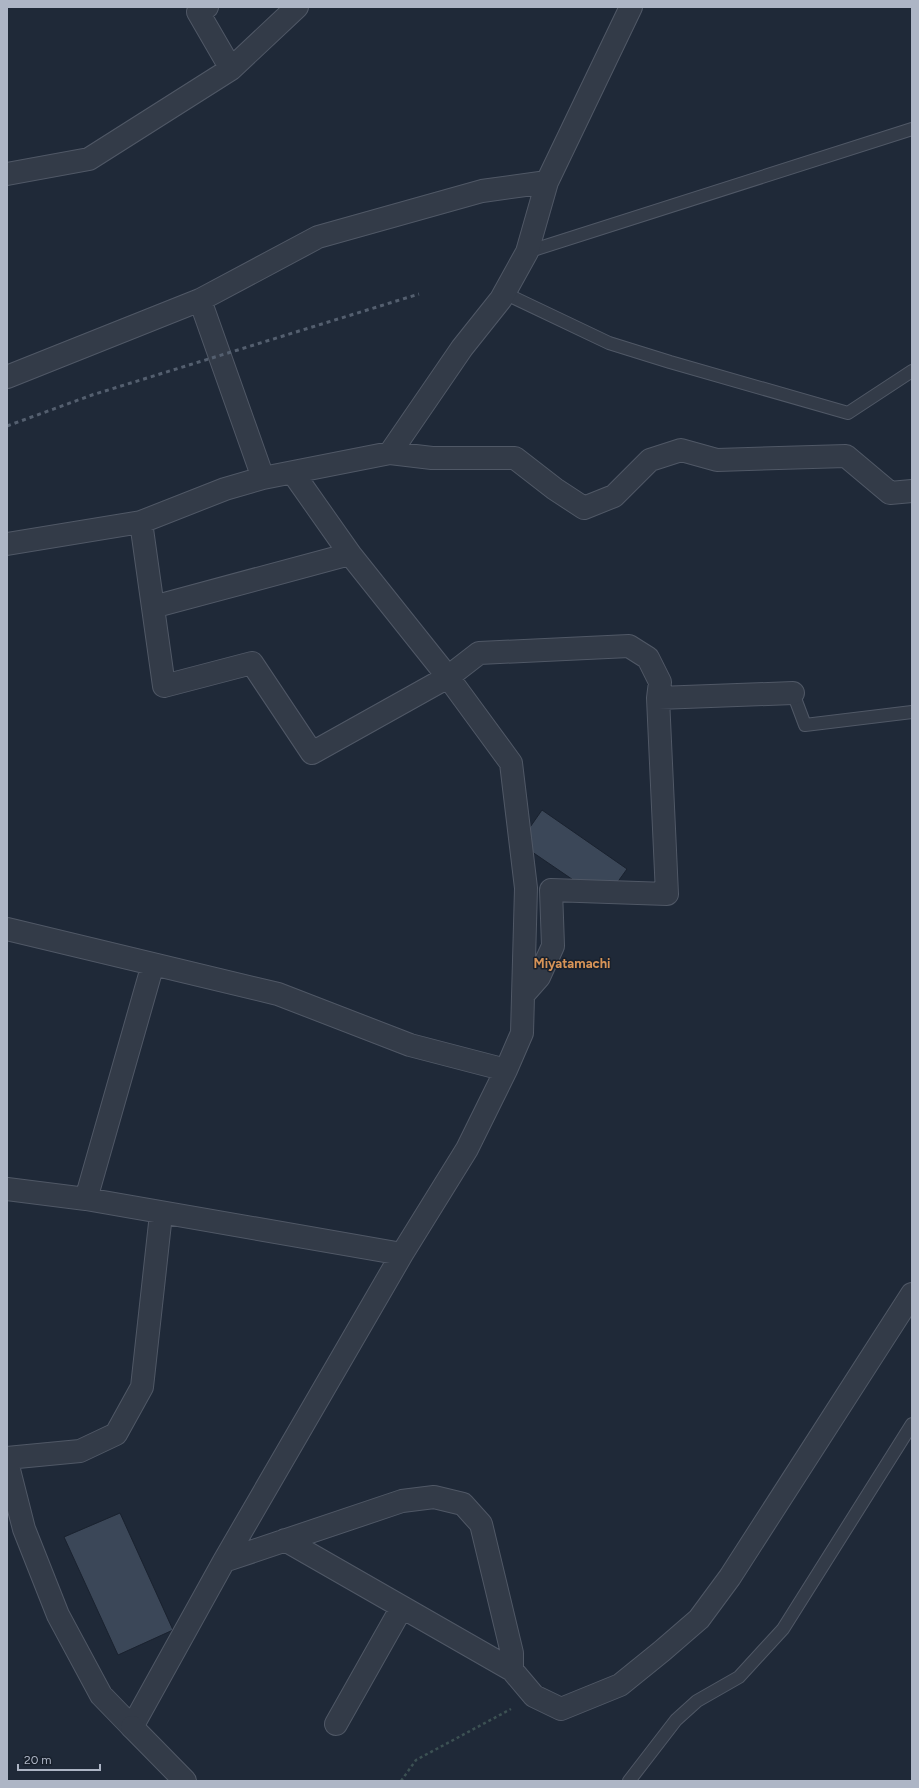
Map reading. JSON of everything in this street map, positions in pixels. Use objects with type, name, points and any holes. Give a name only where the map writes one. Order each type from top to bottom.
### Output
[{"type":"street","points":[[207,7],[198,12],[231,69]]},
{"type":"street","points":[[7,174],[89,159],[231,69],[297,7]]},
{"type":"street","points":[[390,453],[462,348],[504,293],[527,252],[547,182],[631,7]]},
{"type":"street","points":[[7,377],[200,300],[318,237],[482,190],[547,182]]},
{"type":"street","points":[[200,300],[263,478]]},
{"type":"street","points":[[7,544],[141,522],[225,489],[263,478],[390,453],[432,458],[515,458],[554,489],[584,508],[614,496],[650,460],[681,450],[717,460],[846,456],[890,493],[912,491]]},
{"type":"street","points":[[132,1727],[224,1561],[402,1254],[467,1149],[506,1070],[522,1033],[526,888],[511,763],[448,678],[350,554],[293,473]]},
{"type":"street","points":[[141,522],[164,686],[252,663],[312,753],[448,678],[479,653],[629,646],[648,658],[660,682],[658,698],[666,894],[551,890],[553,946],[539,977],[524,994]]},
{"type":"street","points":[[153,607],[350,554]]},
{"type":"street","points":[[658,698],[792,693]]},
{"type":"street","points":[[7,929],[278,994],[410,1045],[506,1070]]},
{"type":"street","points":[[86,1199],[153,964]]},
{"type":"street","points":[[7,1189],[86,1199],[161,1214],[402,1254]]},
{"type":"street","points":[[7,1458],[80,1451],[116,1434],[142,1387],[161,1214]]},
{"type":"street","points":[[285,1540],[512,1670],[534,1696],[561,1709],[620,1685],[699,1619],[730,1577],[912,1294]]},
{"type":"street","points":[[7,1462],[24,1529],[58,1615],[101,1696],[185,1781]]},
{"type":"street","points":[[224,1561],[402,1501],[434,1497],[463,1504],[480,1524],[512,1653],[512,1670]]},
{"type":"street","points":[[336,1724],[402,1607]]},
{"type":"lane","points":[[527,252],[912,129]]},
{"type":"lane","points":[[504,293],[609,342],[670,362],[848,413],[912,371]]},
{"type":"lane","points":[[792,693],[805,725],[912,712]]},
{"type":"lane","points":[[629,1781],[676,1720],[697,1701],[739,1677],[783,1630],[912,1424]]},
{"type":"path","points":[[401,1781],[416,1760],[534,1696]]},
{"type":"building","points":[[542,810],[627,869],[604,901],[519,843]]},
{"type":"building","points":[[120,1513],[173,1630],[118,1655],[64,1537]]},
{"type":"railway","points":[[7,426],[92,395],[419,294]]},
{"type":"district","name":"Miyatamachi","points":[[572,963]]}]
